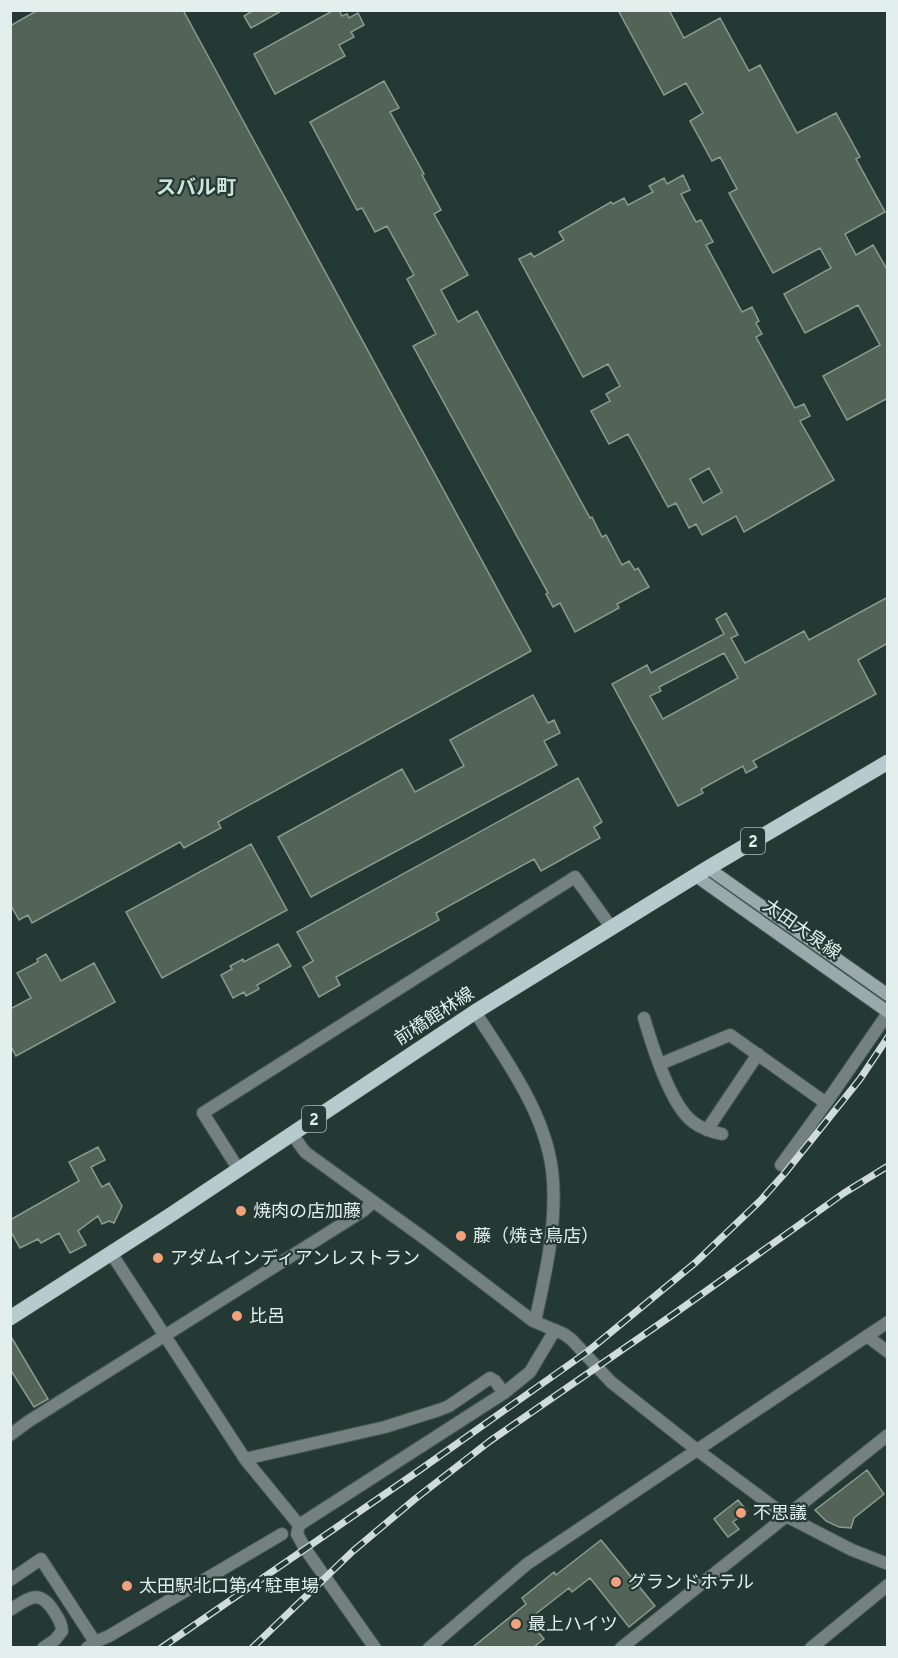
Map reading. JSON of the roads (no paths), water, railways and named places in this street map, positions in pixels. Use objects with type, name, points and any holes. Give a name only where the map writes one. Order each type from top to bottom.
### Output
[{"type":"main road","name":"前橋館林線","points":[[10,1318],[475,1012],[611,927],[888,762]]},
{"type":"main road","name":"太田大泉線","points":[[702,872],[888,994]]},
{"type":"main road","name":"太田大泉線","points":[[702,872],[888,1012]]},
{"type":"street","points":[[238,1170],[203,1113],[575,877],[611,927]]},
{"type":"street","points":[[475,1012],[520,1083],[531,1105],[546,1143],[553,1178],[554,1211],[547,1265],[536,1317],[533,1321]]},
{"type":"street","points":[[781,1165],[888,1012]]},
{"type":"street","points":[[644,1018],[660,1064],[680,1108],[693,1123],[722,1134]]},
{"type":"street","points":[[660,1064],[730,1035],[826,1103]]},
{"type":"street","points":[[707,1130],[758,1054]]},
{"type":"street","points":[[292,1134],[305,1152],[533,1321],[564,1334],[572,1340],[611,1382],[786,1516],[852,1550],[888,1564]]},
{"type":"street","points":[[10,1436],[29,1421],[363,1211],[373,1202]]},
{"type":"street","points":[[111,1253],[245,1459],[299,1525]]},
{"type":"street","points":[[429,1647],[527,1564],[888,1322]]},
{"type":"street","points":[[375,1647],[306,1550],[297,1534],[299,1525],[504,1393],[530,1372],[555,1330]]},
{"type":"street","points":[[867,1336],[888,1352]]},
{"type":"street","points":[[245,1459],[385,1426],[439,1410],[449,1406],[490,1378],[504,1393]]},
{"type":"street","points":[[621,1647],[888,1435]]},
{"type":"street","points":[[10,1580],[41,1559],[91,1645],[282,1534]]},
{"type":"street","points":[[811,1647],[888,1585]]},
{"type":"street","points":[[10,1610],[33,1597],[41,1597],[51,1606],[60,1621],[62,1631],[55,1640],[43,1647]]},
{"type":"railway","points":[[161,1648],[587,1352],[695,1263],[761,1200],[785,1173],[860,1079],[888,1037]]},
{"type":"railway","points":[[252,1648],[353,1551],[490,1441],[844,1193],[888,1166]]},
{"type":"place","name":"焼肉の店加藤","points":[[241,1211]]},
{"type":"place","name":"藤（焼き鳥店）","points":[[461,1236]]},
{"type":"place","name":"アダムインディアンレストラン","points":[[158,1258]]},
{"type":"place","name":"比呂","points":[[237,1316]]},
{"type":"place","name":"不思議","points":[[741,1513]]},
{"type":"place","name":"グランドホテル","points":[[616,1582]]},
{"type":"place","name":"太田駅北口第４駐車場","points":[[127,1586]]},
{"type":"place","name":"最上ハイツ","points":[[516,1624]]},
{"type":"district","name":"スバル町","points":[[196,187]]}]
